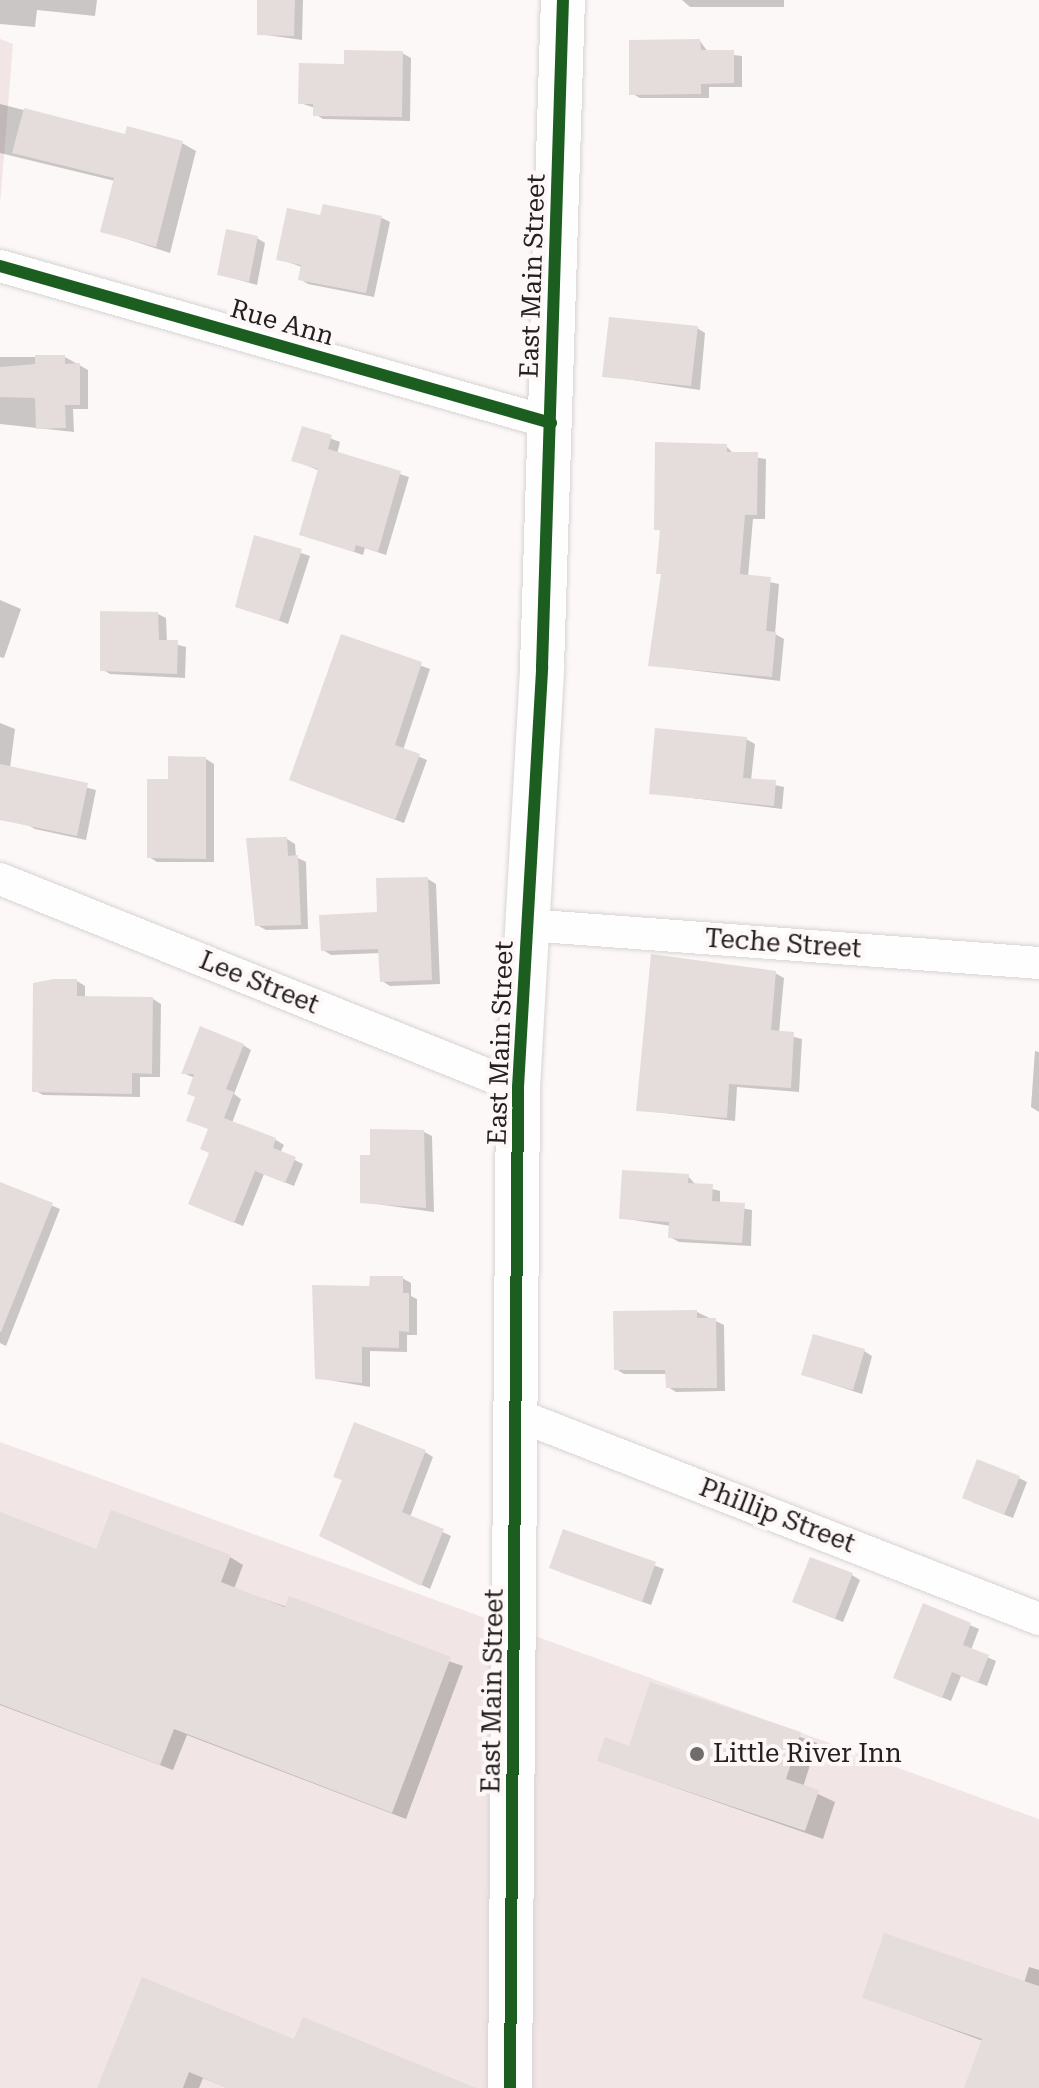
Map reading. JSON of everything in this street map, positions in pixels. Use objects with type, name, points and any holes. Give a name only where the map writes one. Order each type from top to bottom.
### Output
[{"type":"main road","name":"East Main Street","points":[[510,2088],[518,1087],[551,423],[563,0]]},
{"type":"street","name":"Rue Ann","points":[[0,266],[551,423]]},
{"type":"street","name":"Lee Street","points":[[0,879],[518,1087]]},
{"type":"street","name":"Teche Street","points":[[527,925],[1039,963]]},
{"type":"street","name":"Phillip Street","points":[[515,1414],[1039,1619]]},
{"type":"shaded area","points":[[0,39],[13,44],[0,204]]},
{"type":"shaded area","points":[[0,1442],[1039,1819],[1039,2088],[0,2088]]},
{"type":"building","points":[[257,0],[295,0],[294,36],[257,35]]},
{"type":"building","points":[[700,39],[701,50],[734,50],[734,83],[701,84],[701,94],[629,95],[629,40]]},
{"type":"building","points":[[344,50],[403,51],[402,117],[313,116],[313,104],[298,104],[299,63],[344,64]]},
{"type":"building","points":[[24,108],[125,134],[127,126],[183,141],[156,247],[100,232],[114,178],[12,153]]},
{"type":"building","points":[[323,204],[382,216],[366,293],[298,280],[301,265],[276,260],[287,208],[320,215]]},
{"type":"building","points":[[226,229],[258,236],[249,282],[217,275]]},
{"type":"building","points":[[609,317],[698,326],[691,386],[602,377]]},
{"type":"building","points":[[35,355],[65,355],[65,364],[80,363],[80,405],[65,405],[66,428],[36,429],[35,398],[0,397],[0,367],[35,364]]},
{"type":"building","points":[[302,426],[332,435],[328,449],[401,471],[378,552],[356,545],[354,552],[299,535],[318,469],[291,461]]},
{"type":"building","points":[[655,442],[727,444],[727,452],[758,452],[757,515],[745,515],[740,574],[771,577],[766,631],[776,632],[772,677],[648,666],[661,574],[656,574],[660,530],[654,530]]},
{"type":"building","points":[[254,535],[302,549],[279,621],[235,607]]},
{"type":"building","points":[[100,611],[158,612],[159,640],[178,640],[177,674],[100,671]]},
{"type":"building","points":[[341,634],[422,662],[395,745],[420,754],[395,820],[289,780]]},
{"type":"building","points":[[655,728],[747,737],[743,778],[776,780],[774,806],[649,794]]},
{"type":"building","points":[[168,756],[206,757],[206,859],[147,858],[147,779],[168,779]]},
{"type":"building","points":[[0,764],[88,783],[77,836],[0,820]]},
{"type":"building","points":[[287,837],[288,856],[298,855],[301,925],[255,926],[246,838]]},
{"type":"building","points":[[428,877],[432,980],[380,982],[378,949],[321,951],[319,915],[377,912],[376,878]]},
{"type":"building","points":[[651,954],[776,971],[771,1030],[794,1032],[791,1088],[729,1084],[727,1118],[636,1111]]},
{"type":"building","points":[[77,979],[77,996],[153,997],[152,1074],[132,1073],[132,1094],[32,1092],[33,983]]},
{"type":"building","points":[[200,1026],[244,1044],[226,1089],[234,1092],[224,1118],[276,1138],[273,1148],[296,1157],[285,1183],[255,1171],[234,1223],[188,1204],[209,1153],[200,1149],[208,1129],[186,1121],[195,1097],[187,1094],[194,1074],[181,1074]]},
{"type":"building","points":[[370,1129],[424,1130],[426,1208],[360,1203],[360,1155],[370,1155]]},
{"type":"building","points":[[622,1170],[689,1174],[688,1183],[713,1184],[712,1201],[745,1203],[742,1243],[668,1238],[669,1222],[619,1219]]},
{"type":"building","points":[[0,1182],[53,1203],[1,1332],[0,1332]]},
{"type":"building","points":[[370,1276],[403,1276],[403,1293],[409,1293],[409,1332],[399,1331],[399,1348],[362,1347],[362,1383],[315,1379],[312,1285],[369,1286]]},
{"type":"building","points":[[697,1310],[697,1318],[716,1318],[717,1388],[666,1388],[665,1370],[614,1370],[613,1311]]},
{"type":"building","points":[[813,1334],[865,1349],[853,1390],[801,1375]]},
{"type":"building","points":[[354,1422],[426,1450],[402,1512],[444,1529],[421,1586],[319,1536],[342,1480],[333,1477]]},
{"type":"building","points":[[977,1459],[1020,1476],[1004,1515],[962,1498]]},
{"type":"building","points":[[111,1510],[231,1555],[221,1582],[285,1607],[289,1596],[451,1657],[392,1813],[174,1729],[160,1765],[0,1704],[0,1512],[96,1549]]},
{"type":"building","points":[[563,1529],[656,1562],[642,1602],[549,1568]]},
{"type":"building","points":[[810,1557],[853,1573],[835,1619],[792,1602]]},
{"type":"building","points":[[923,1603],[971,1623],[963,1645],[989,1655],[978,1683],[952,1672],[942,1698],[893,1678]]},
{"type":"building","name":"Little River Inn","points":[[650,1682],[801,1732],[786,1779],[819,1790],[805,1831],[597,1761],[605,1737],[629,1746]]},
{"type":"building","points":[[884,1933],[1039,1986],[1039,2088],[964,2088],[982,2039],[862,1998]]},
{"type":"building","points":[[142,1977],[294,2039],[303,2017],[476,2088],[228,2088],[189,2072],[183,2088],[97,2088]]},
{"type":"cycle path","points":[[510,2088],[518,1087],[542,667],[563,0]]},
{"type":"cycle path","points":[[0,266],[551,423]]},
{"type":"place","name":"Little River Inn","points":[[697,1754]]}]
